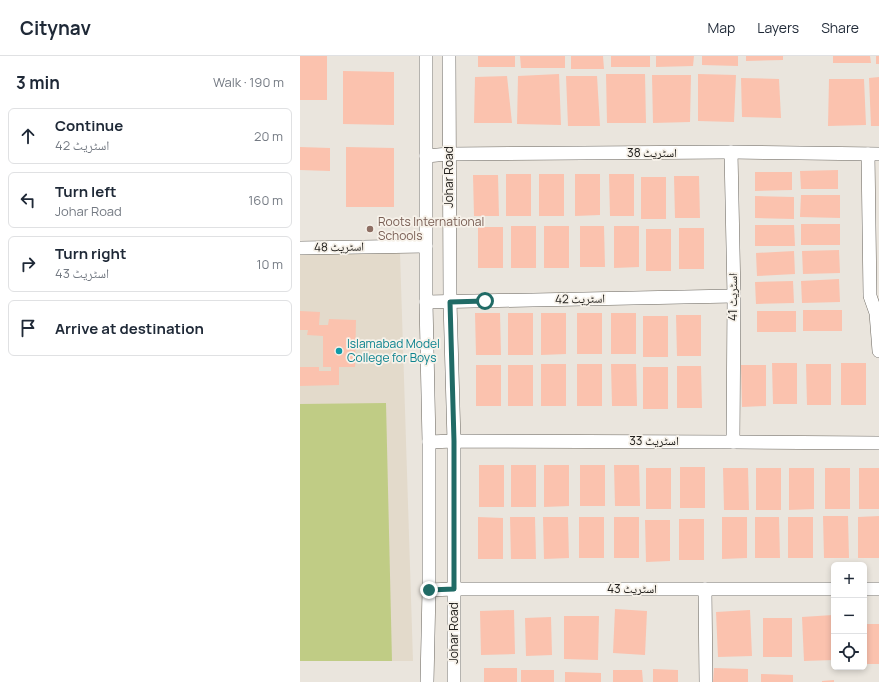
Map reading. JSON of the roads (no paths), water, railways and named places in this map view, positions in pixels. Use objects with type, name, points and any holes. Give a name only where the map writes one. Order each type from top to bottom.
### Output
[{"type":"street","name":"Johar Road","points":[[426,56],[426,302],[429,590],[427,682]]},
{"type":"street","name":"Johar Road","points":[[449,56],[450,302],[454,441],[454,682]]},
{"type":"street","name":"اسٹریٹ 38","points":[[426,156],[449,154],[732,152],[874,154]]},
{"type":"street","name":"اسٹریٹ 41","points":[[732,152],[734,296],[733,442]]},
{"type":"street","points":[[874,154],[875,296],[879,351]]},
{"type":"street","name":"اسٹریٹ 48","points":[[300,248],[426,246]]},
{"type":"street","name":"اسٹریٹ 42","points":[[426,302],[734,296]]},
{"type":"street","name":"اسٹریٹ 33","points":[[428,442],[733,442],[879,444]]},
{"type":"street","points":[[705,589],[706,682]]},
{"type":"street","name":"اسٹریٹ 43","points":[[429,590],[831,589]]},
{"type":"street","points":[[867,589],[879,589]]},
{"type":"place","name":"Roots International Schools","points":[[370,229]]},
{"type":"place","name":"Islamabad Model College for Boys","points":[[339,351]]}]
